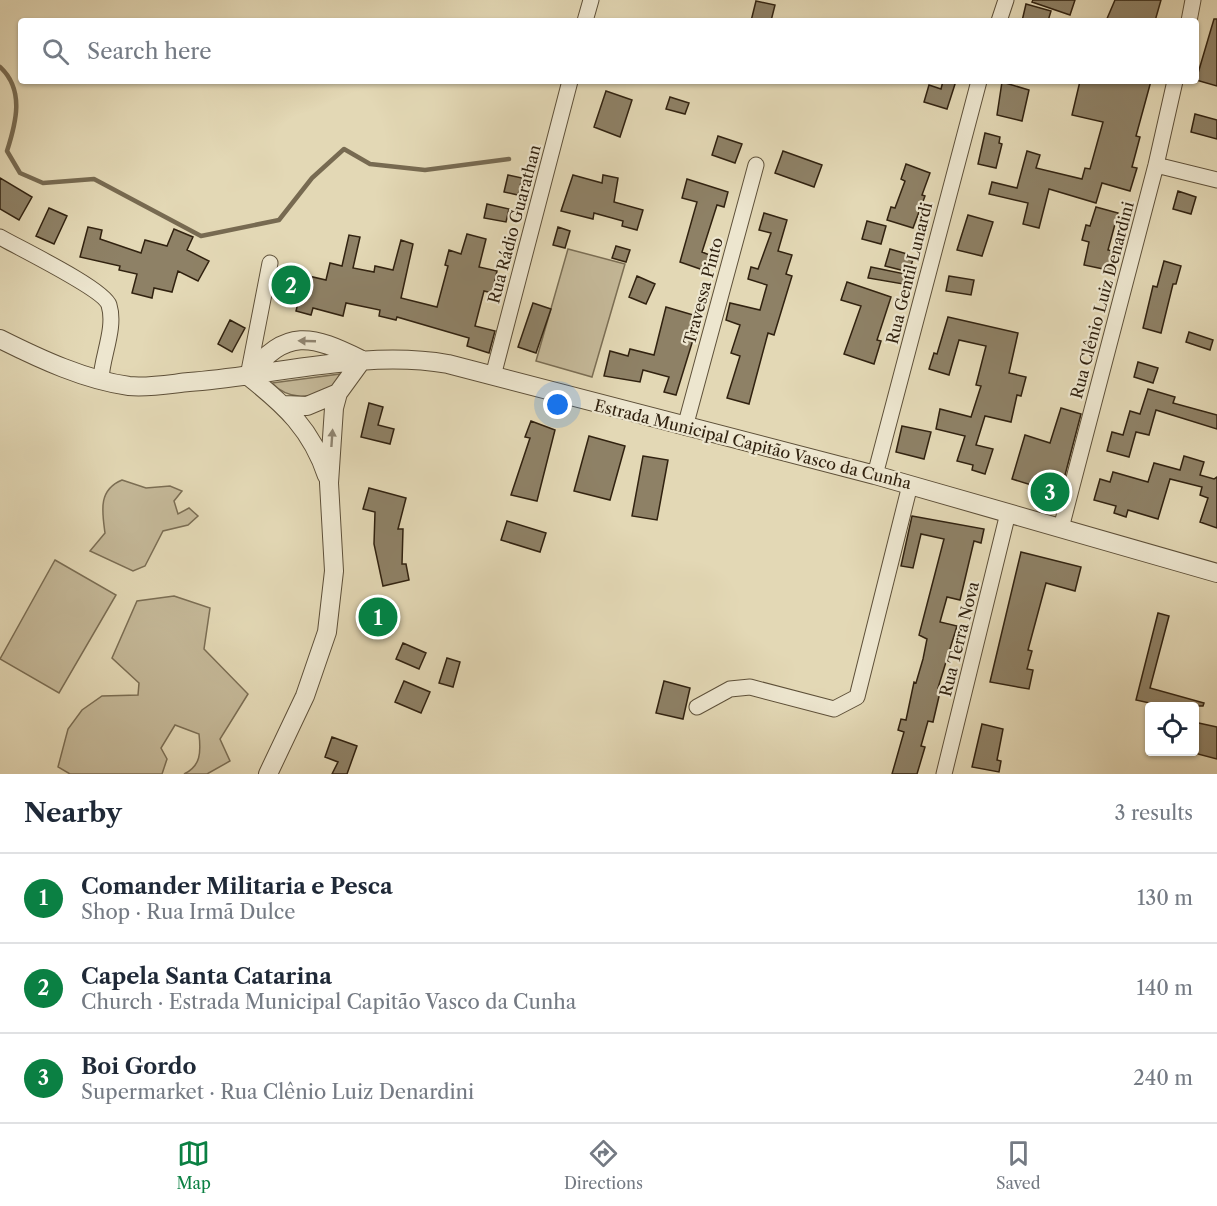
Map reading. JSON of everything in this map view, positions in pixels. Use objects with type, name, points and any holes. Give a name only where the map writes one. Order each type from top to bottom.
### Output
[{"type":"street","points":[[586,18],[591,0]]},
{"type":"street","points":[[1000,18],[1006,0]]},
{"type":"street","points":[[1190,18],[1193,0]]},
{"type":"street","name":"Rua Rádio Guarathan","points":[[493,376],[569,84]]},
{"type":"street","name":"Rua Gentil Lunardi","points":[[875,475],[978,84]]},
{"type":"street","name":"Rua Clênio Luiz Denardini","points":[[1061,528],[1156,165],[1174,84]]},
{"type":"street","name":"Travessa Pinto","points":[[685,427],[756,165]]},
{"type":"street","points":[[1156,165],[1217,180]]},
{"type":"street","points":[[0,237],[96,290],[109,304],[110,319],[101,379]]},
{"type":"street","points":[[248,376],[270,263]]},
{"type":"street","name":"Estrada Municipal Capitão Vasco da Cunha","points":[[0,339],[41,359],[130,386],[248,376],[362,360],[423,360],[910,484],[1217,573]]},
{"type":"street","points":[[248,376],[274,347],[303,340],[330,344],[362,360],[338,393],[334,408],[329,483],[334,571],[327,632],[305,696],[268,774]]},
{"type":"street","points":[[248,376],[285,405],[321,457],[329,483]]},
{"type":"street","points":[[285,405],[307,406],[338,393]]},
{"type":"street","points":[[697,707],[730,689],[750,687],[834,709],[850,703],[857,697],[910,484]]},
{"type":"street","name":"Rua Terra Nova","points":[[944,774],[1008,513]]},
{"type":"shaded area","points":[[568,249],[625,264],[592,377],[536,361]]},
{"type":"shaded area","points":[[340,374],[332,389],[308,396],[285,393],[272,383]]},
{"type":"shaded area","points":[[122,480],[146,488],[170,486],[182,491],[174,501],[178,514],[189,508],[198,516],[188,525],[163,531],[145,566],[133,571],[90,551],[105,533],[103,502],[105,495],[114,484]]},
{"type":"shaded area","points":[[55,560],[116,595],[59,693],[0,659]]},
{"type":"shaded area","points":[[174,596],[210,608],[204,649],[248,694],[220,739],[230,761],[207,774],[184,774],[194,767],[199,758],[199,734],[175,725],[161,748],[167,759],[162,774],[70,774],[58,767],[68,729],[82,710],[102,696],[138,695],[139,683],[112,658],[137,601]]},
{"type":"building","points":[[1033,0],[1075,0],[1070,15],[1032,2]]},
{"type":"building","points":[[1115,0],[1161,0],[1156,18],[1107,18]]},
{"type":"building","points":[[756,1],[775,5],[772,18],[752,18]]},
{"type":"building","points":[[1026,4],[1051,11],[1049,18],[1023,18]]},
{"type":"building","points":[[1214,19],[1217,19],[1217,86],[1199,81],[1199,70]]},
{"type":"building","points":[[942,84],[955,84],[947,109],[924,102],[929,85],[941,89]]},
{"type":"building","points":[[1002,84],[1029,90],[1022,121],[997,115]]},
{"type":"building","points":[[1079,84],[1150,84],[1136,136],[1140,137],[1132,167],[1137,168],[1130,191],[1102,183],[1096,203],[1049,189],[1039,228],[1023,224],[1028,203],[989,194],[992,182],[1017,188],[1027,151],[1040,155],[1036,168],[1082,179],[1085,168],[1090,169],[1103,122],[1072,115]]},
{"type":"building","points":[[606,91],[632,100],[620,137],[594,127]]},
{"type":"building","points":[[670,97],[689,103],[685,114],[666,109]]},
{"type":"building","points":[[1195,114],[1217,120],[1217,139],[1191,132]]},
{"type":"building","points":[[985,133],[1000,137],[999,143],[1002,144],[996,168],[978,164]]},
{"type":"building","points":[[718,136],[742,144],[735,163],[712,155]]},
{"type":"building","points":[[783,151],[822,165],[814,187],[775,173]]},
{"type":"building","points":[[906,164],[930,173],[922,195],[925,196],[913,228],[887,220],[891,207],[895,208],[905,181],[901,179]]},
{"type":"building","points":[[508,175],[522,178],[518,195],[504,192]]},
{"type":"building","points":[[573,175],[602,183],[603,175],[618,178],[614,202],[643,210],[637,230],[622,226],[623,221],[594,213],[593,219],[561,211]]},
{"type":"building","points":[[0,178],[32,197],[19,220],[0,209]]},
{"type":"building","points":[[687,179],[728,192],[724,207],[717,205],[702,252],[712,256],[706,271],[680,262],[697,202],[682,198]]},
{"type":"building","points":[[1178,191],[1196,197],[1191,214],[1173,209]]},
{"type":"building","points":[[487,204],[509,209],[506,222],[484,218]]},
{"type":"building","points":[[1096,207],[1118,213],[1108,250],[1117,252],[1113,271],[1084,265],[1089,242],[1082,240],[1086,225],[1090,226]]},
{"type":"building","points":[[49,208],[67,216],[54,244],[36,236]]},
{"type":"building","points":[[764,213],[787,220],[778,251],[792,255],[786,274],[792,276],[774,335],[768,333],[749,404],[727,398],[740,356],[731,353],[740,325],[726,320],[730,303],[760,310],[767,285],[748,279],[751,267],[758,269],[771,233],[759,230]]},
{"type":"building","points":[[968,215],[993,222],[982,256],[957,250]]},
{"type":"building","points":[[867,221],[886,226],[881,244],[862,239]]},
{"type":"building","points":[[88,227],[102,230],[100,239],[141,253],[145,240],[167,246],[174,229],[193,237],[187,250],[209,261],[198,281],[178,271],[172,292],[154,288],[152,298],[132,293],[137,274],[119,270],[120,266],[80,257]]},
{"type":"building","points":[[558,227],[570,231],[565,248],[553,245]]},
{"type":"building","points":[[467,234],[486,239],[479,267],[497,271],[492,293],[484,291],[475,326],[495,331],[489,353],[467,346],[469,338],[397,317],[396,320],[379,316],[380,310],[346,303],[343,316],[313,308],[311,315],[296,311],[299,299],[281,295],[287,271],[326,280],[330,263],[342,266],[349,235],[360,237],[353,268],[374,272],[375,266],[393,270],[401,240],[413,244],[401,298],[437,307],[448,266],[445,265],[449,250],[461,254]]},
{"type":"building","points":[[616,246],[630,250],[626,262],[612,258]]},
{"type":"building","points":[[890,249],[914,256],[909,272],[885,266]]},
{"type":"building","points":[[1164,261],[1181,266],[1176,284],[1173,284],[1161,333],[1143,328],[1153,286],[1157,287]]},
{"type":"building","points":[[871,267],[905,274],[903,284],[868,278]]},
{"type":"building","points":[[637,276],[655,284],[646,304],[629,297]]},
{"type":"building","points":[[949,276],[974,280],[971,295],[946,291]]},
{"type":"building","points":[[847,282],[891,297],[877,340],[881,341],[874,364],[844,354],[861,306],[841,300]]},
{"type":"building","points":[[533,303],[551,309],[536,353],[518,347]]},
{"type":"building","points":[[666,307],[700,317],[676,395],[664,392],[669,377],[643,370],[640,382],[604,376],[610,351],[628,356],[630,349],[654,355]]},
{"type":"building","points":[[948,317],[1018,333],[1009,373],[1026,377],[1021,396],[1017,395],[1011,422],[985,416],[976,445],[993,449],[985,474],[972,470],[973,465],[957,461],[965,436],[936,429],[940,409],[971,417],[981,386],[976,385],[986,346],[959,340],[949,375],[929,369],[934,353],[937,354]]},
{"type":"building","points":[[230,320],[245,328],[232,352],[218,344]]},
{"type":"building","points":[[1189,332],[1213,340],[1210,350],[1186,342]]},
{"type":"building","points":[[1138,362],[1158,368],[1153,383],[1134,377]]},
{"type":"building","points":[[1148,389],[1175,397],[1173,403],[1217,415],[1217,429],[1156,410],[1149,435],[1136,432],[1129,457],[1107,451],[1112,432],[1123,435],[1130,411],[1140,414]]},
{"type":"building","points":[[369,403],[383,407],[378,425],[394,429],[390,444],[361,437]]},
{"type":"building","points":[[1061,408],[1081,414],[1059,498],[1036,492],[1038,487],[1012,479],[1025,435],[1050,443]]},
{"type":"building","points":[[531,421],[555,430],[537,501],[511,495],[530,438],[525,437]]},
{"type":"building","points":[[902,426],[931,432],[924,459],[896,452]]},
{"type":"building","points":[[589,436],[625,446],[610,500],[574,491]]},
{"type":"building","points":[[643,456],[668,460],[657,520],[632,516]]},
{"type":"building","points":[[1184,456],[1204,462],[1200,475],[1214,479],[1217,477],[1217,528],[1200,522],[1208,498],[1200,495],[1202,487],[1170,479],[1158,519],[1128,510],[1126,517],[1114,513],[1116,506],[1094,500],[1100,479],[1110,482],[1113,472],[1148,482],[1154,463],[1180,470]]},
{"type":"building","points":[[369,488],[406,498],[398,529],[403,529],[402,564],[406,564],[409,580],[383,586],[374,544],[375,512],[363,509]]},
{"type":"building","points":[[912,516],[984,529],[981,543],[974,541],[960,600],[947,597],[940,622],[957,626],[938,688],[941,688],[933,722],[928,721],[921,746],[925,747],[917,774],[892,774],[904,732],[898,730],[901,719],[906,720],[914,682],[916,683],[923,659],[927,639],[919,635],[944,539],[921,534],[913,568],[901,566]]},
{"type":"building","points":[[507,521],[546,533],[540,552],[501,540]]},
{"type":"building","points":[[1021,552],[1081,567],[1075,591],[1046,583],[1028,650],[1032,651],[1027,669],[1033,670],[1029,689],[990,682]]},
{"type":"building","points":[[1158,613],[1169,616],[1150,688],[1204,703],[1203,706],[1199,706],[1199,702],[1136,700]]},
{"type":"building","points":[[403,643],[426,653],[419,669],[396,659]]},
{"type":"building","points":[[447,658],[460,662],[453,687],[439,683]]},
{"type":"building","points":[[404,681],[430,692],[421,713],[395,702]]},
{"type":"building","points":[[664,681],[690,688],[683,719],[656,713]]},
{"type":"building","points":[[1199,723],[1217,727],[1217,759],[1199,754]]},
{"type":"building","points":[[982,724],[1003,729],[997,760],[1001,761],[999,772],[972,767]]},
{"type":"building","points":[[332,737],[357,746],[347,774],[332,774],[338,762],[325,757]]},
{"type":"waterway","points":[[0,67],[8,76],[16,96],[15,118],[7,151],[20,173],[43,183],[94,179],[201,236],[279,220],[312,178],[344,149],[370,164],[425,170],[509,159]]},
{"type":"place","name":"Capela Santa Catarina","points":[[291,285]]},
{"type":"place","name":"Boi Gordo","points":[[1050,492]]},
{"type":"place","name":"Comander Militaria e Pesca","points":[[378,617]]}]
